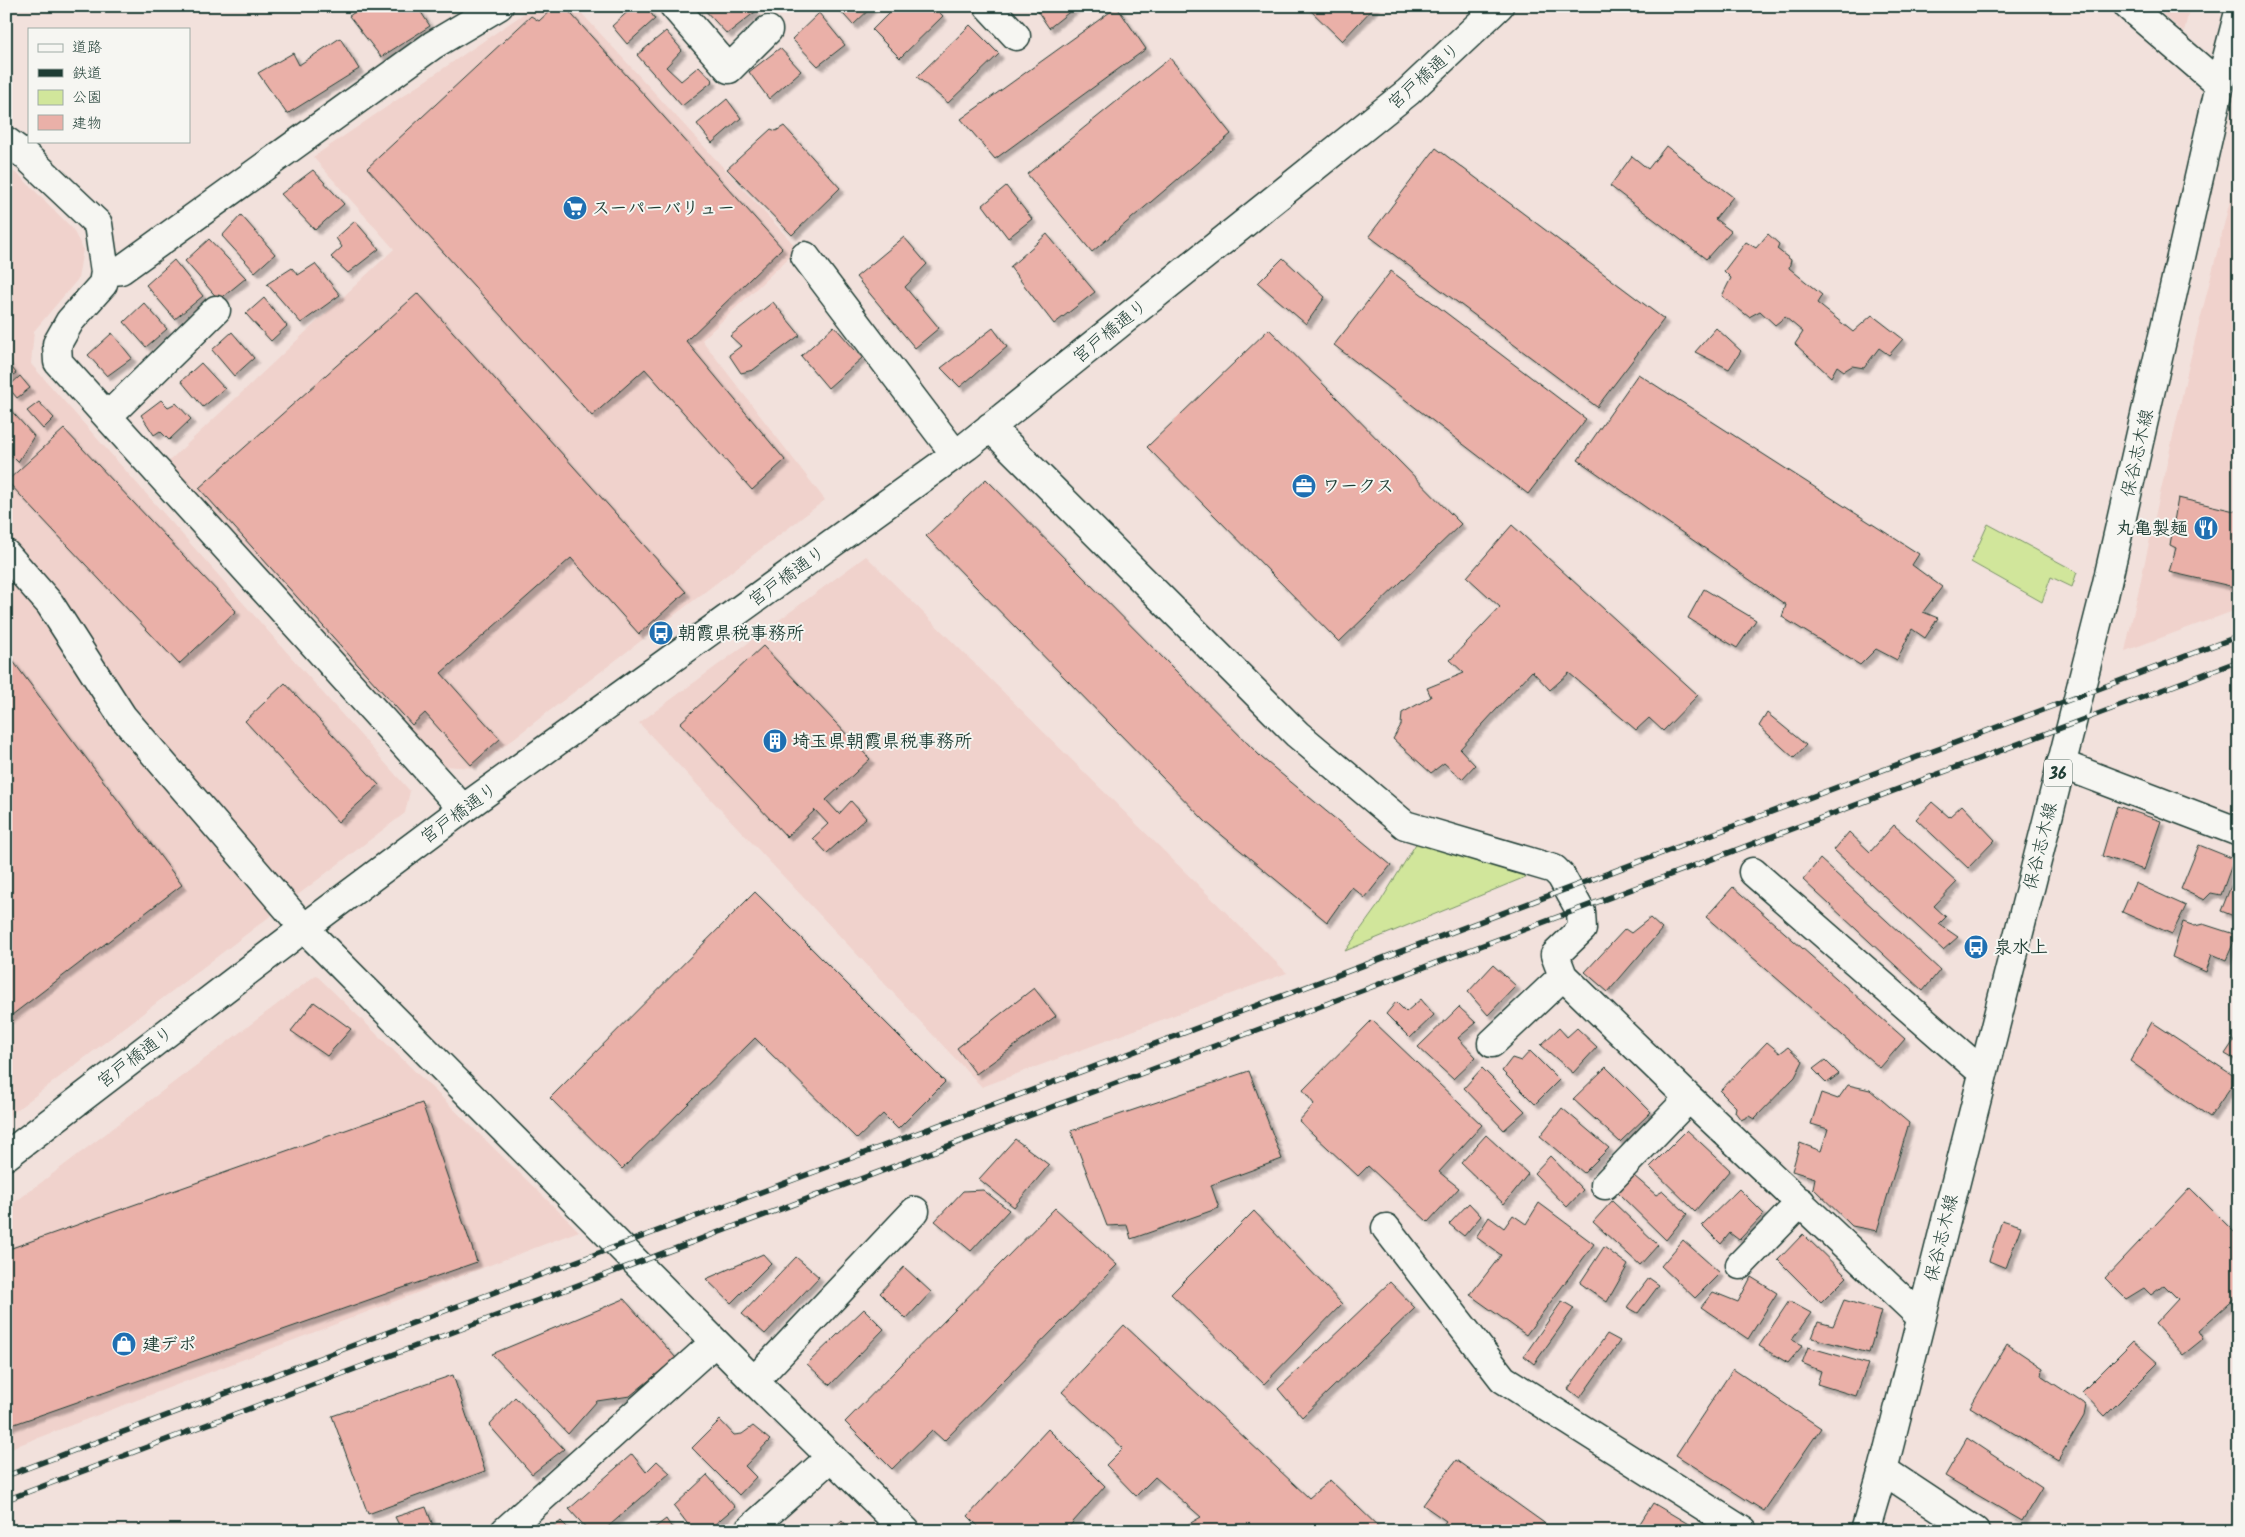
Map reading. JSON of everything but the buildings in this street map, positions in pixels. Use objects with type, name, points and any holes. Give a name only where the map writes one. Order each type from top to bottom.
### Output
[{"type":"street","points":[[105,272],[121,270],[434,45],[499,6]]},
{"type":"street","points":[[674,6],[729,69],[768,30]]},
{"type":"street","points":[[988,6],[1016,36]]},
{"type":"street","name":"宮戸橋通り","points":[[6,1156],[463,809],[955,454],[1408,92],[1500,6]]},
{"type":"street","points":[[2128,6],[2220,85]]},
{"type":"street","name":"保谷志木線","points":[[1865,1531],[1883,1470],[2104,596],[2220,85],[2239,12]]},
{"type":"street","points":[[6,142],[25,155],[98,224],[105,272],[103,284],[70,321],[57,344],[58,362],[463,809]]},
{"type":"street","points":[[805,256],[955,454]]},
{"type":"street","points":[[108,416],[216,310]]},
{"type":"street","points":[[990,427],[1297,734],[1405,824],[1554,869],[1561,876],[1581,912],[1582,929],[1555,956],[1563,976],[1921,1317]]},
{"type":"street","points":[[6,554],[50,604],[122,716],[304,928],[715,1342],[906,1531]]},
{"type":"street","points":[[2061,764],[2239,832]]},
{"type":"street","points":[[1753,872],[1983,1073]]},
{"type":"street","points":[[1492,1043],[1563,976]]},
{"type":"street","points":[[1605,1185],[1689,1098]]},
{"type":"street","points":[[1740,1265],[1801,1202]]},
{"type":"street","points":[[754,1381],[915,1210]]},
{"type":"street","points":[[1386,1228],[1503,1380],[1742,1531]]},
{"type":"street","points":[[505,1531],[715,1342]]},
{"type":"street","points":[[748,1531],[831,1457]]},
{"type":"street","points":[[1883,1470],[1975,1531]]},
{"type":"shaded area","points":[[535,6],[575,6],[798,249],[702,340],[825,500],[475,768],[444,766],[168,462],[394,249],[313,157]]},
{"type":"shaded area","points":[[2153,6],[2190,6],[2184,32]]},
{"type":"shaded area","points":[[2239,165],[2239,609],[2125,651],[2190,360]]},
{"type":"shaded area","points":[[6,167],[20,176],[72,228],[83,249],[78,279],[34,331],[31,364],[410,791],[405,813],[6,1118]]},
{"type":"shaded area","points":[[866,556],[1287,973],[982,1087],[639,723]]},
{"type":"shaded area","points":[[316,975],[579,1231],[6,1450],[6,1209]]},
{"type":"green space","points":[[1988,524],[2077,572],[2072,587],[2051,577],[2042,602],[1971,562]]},
{"type":"green space","points":[[1422,834],[1545,869],[1345,951],[1379,904]]},
{"type":"railway","points":[[6,1476],[2239,636]]},
{"type":"railway","points":[[6,1500],[2239,661]]},
{"type":"place","name":"スーパーバリュー","points":[[575,208]]},
{"type":"place","name":"ワークス","points":[[1304,486]]},
{"type":"place","name":"丸亀製麺","points":[[2206,528]]},
{"type":"place","name":"朝霞県税事務所","points":[[661,633]]},
{"type":"place","name":"埼玉県朝霞県税事務所","points":[[775,741]]},
{"type":"place","name":"泉水上","points":[[1976,947]]},
{"type":"place","name":"建デポ","points":[[124,1344]]}]
